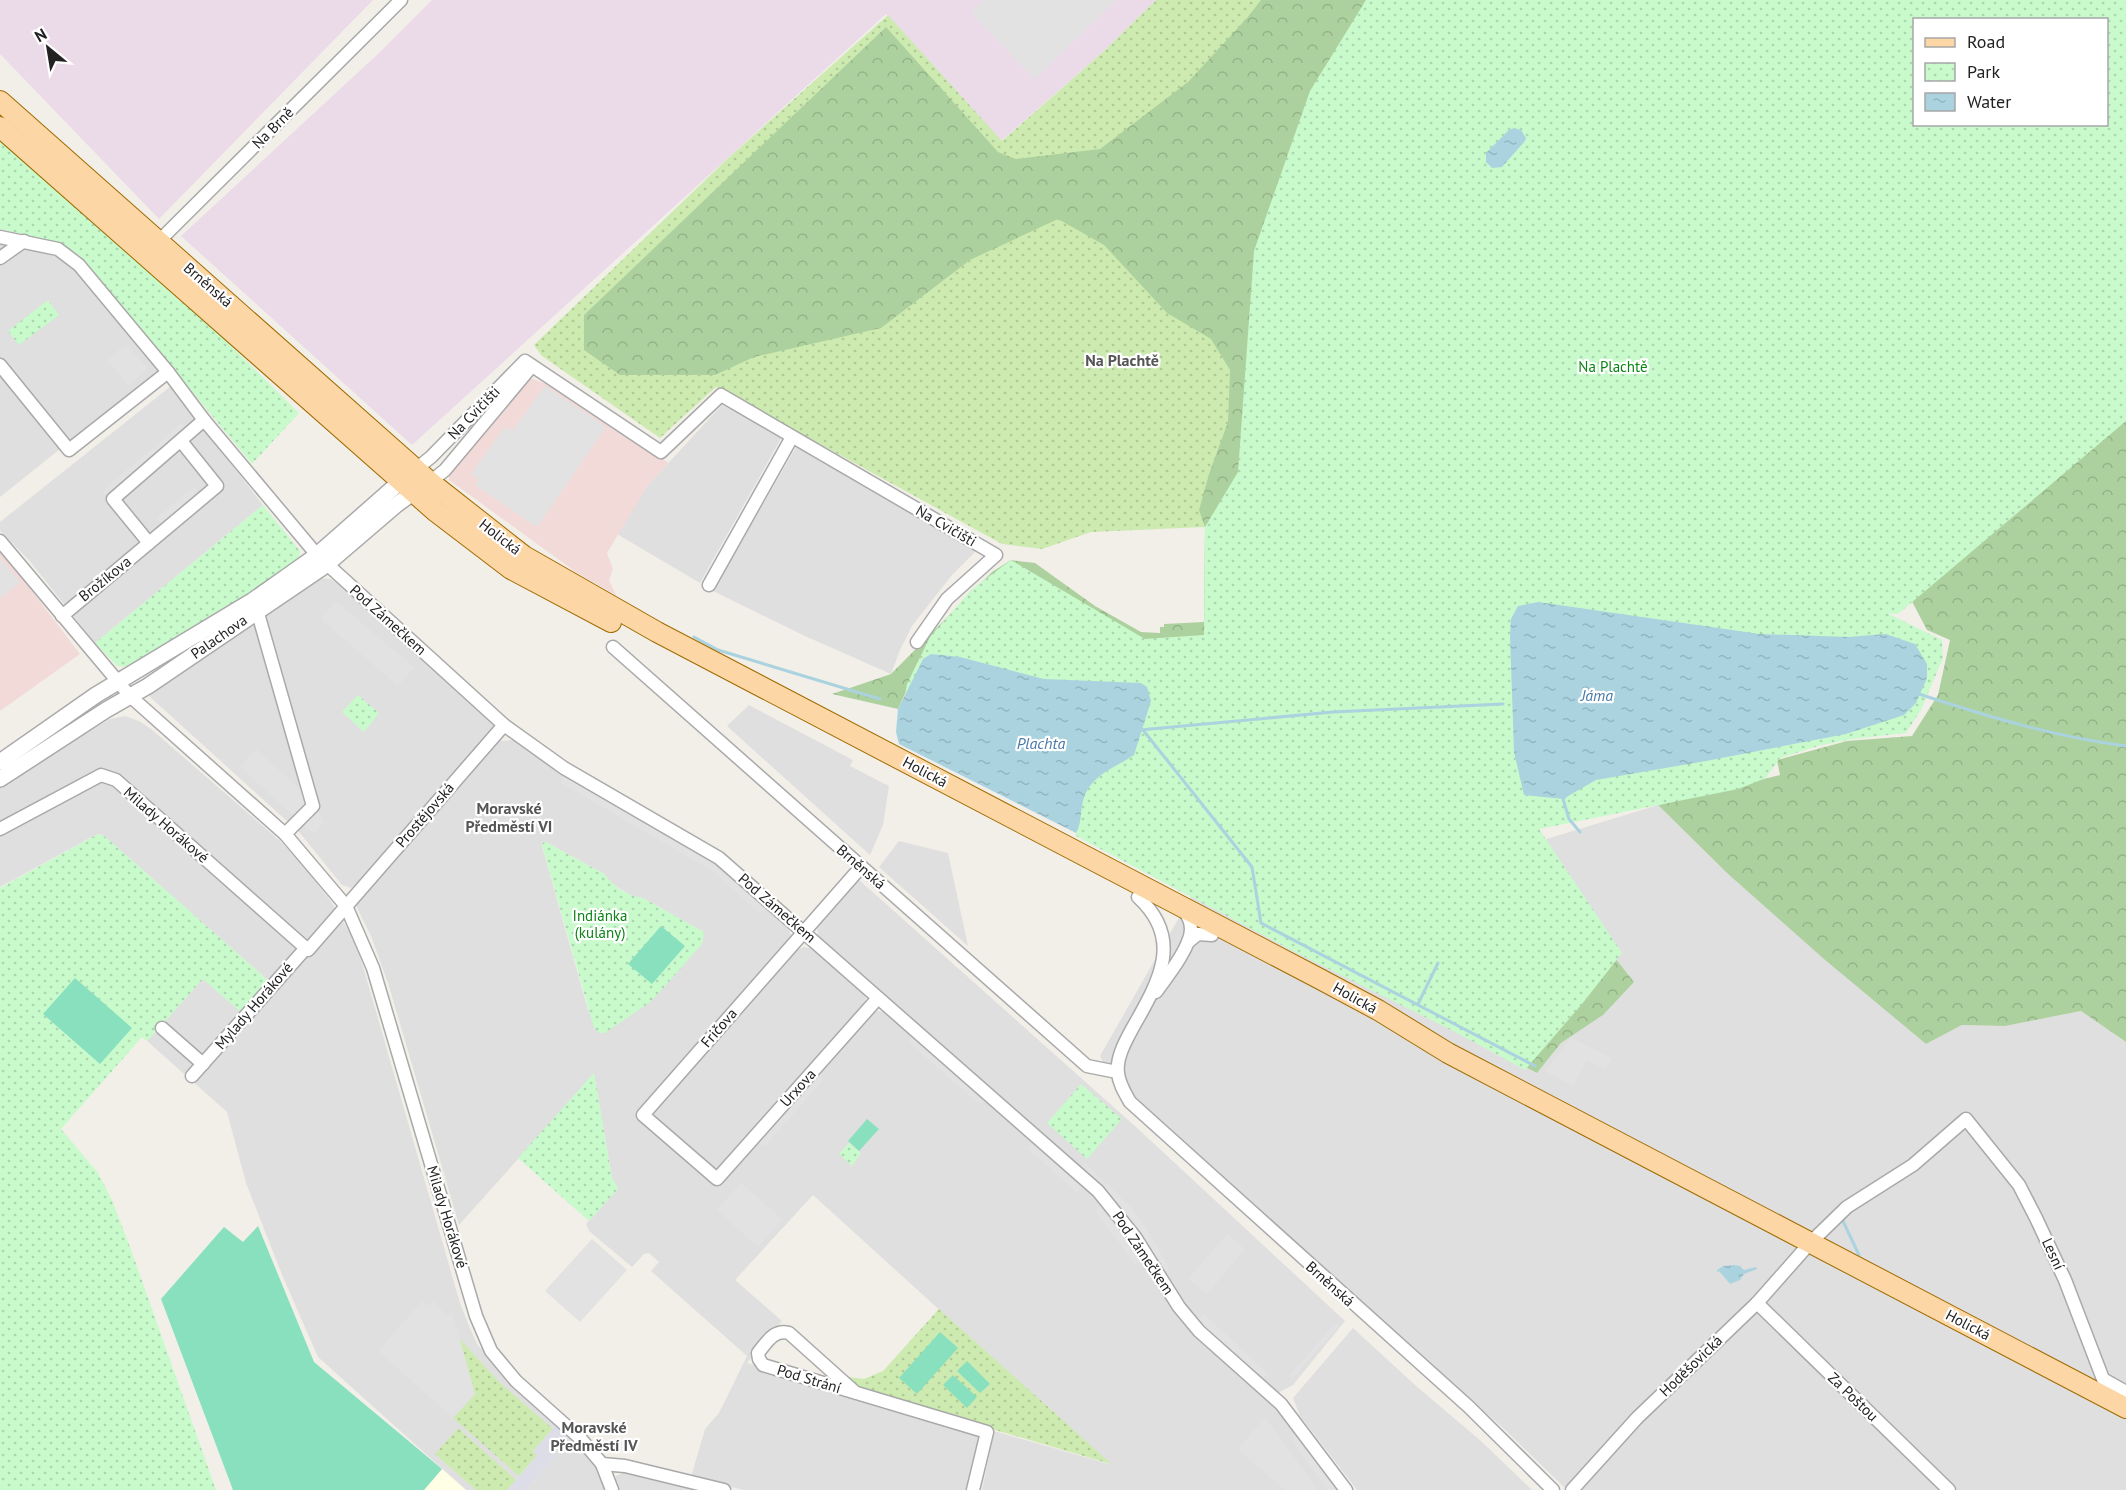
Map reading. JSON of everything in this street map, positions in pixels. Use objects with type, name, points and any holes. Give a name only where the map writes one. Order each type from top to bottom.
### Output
[{"type":"main road","name":"Brněnská","points":[[0,101],[152,248],[406,487]]},
{"type":"main road","name":"Brněnská","points":[[0,127],[152,248],[423,475]]},
{"type":"main road","name":"Holická","points":[[423,475],[524,556],[616,610],[1179,904],[1378,1011],[1449,1053],[2126,1408]]},
{"type":"main road","name":"Holická","points":[[406,487],[511,568],[1138,897],[1189,934],[1212,935],[1349,1007],[1414,1039],[1449,1053]]},
{"type":"street","name":"Na Brně","points":[[152,248],[401,0]]},
{"type":"street","name":"Pod Zámečkem","points":[[0,237],[58,249],[79,265],[321,560],[504,725],[564,768],[719,858],[1098,1191],[1135,1237],[1179,1307],[1192,1323],[1281,1404],[1346,1490]]},
{"type":"street","points":[[0,258],[24,241]]},
{"type":"street","name":"Na Cvičišti","points":[[423,475],[430,457],[525,361],[661,452],[721,396],[996,555],[947,599],[917,642]]},
{"type":"street","points":[[0,365],[69,450],[168,372]]},
{"type":"street","name":"Na Cvičišti","points":[[423,475],[445,470],[532,366]]},
{"type":"street","points":[[149,543],[113,499],[204,420]]},
{"type":"street","points":[[709,585],[792,437]]},
{"type":"street","name":"Brožíkova","points":[[62,616],[217,486],[181,441]]},
{"type":"street","name":"Palachova","points":[[0,779],[130,696],[258,610],[423,475]]},
{"type":"street","points":[[0,541],[117,683]]},
{"type":"street","name":"Palachova","points":[[0,762],[96,695],[321,560]]},
{"type":"street","points":[[258,610],[313,806],[285,834]]},
{"type":"street","name":"Brněnská","points":[[613,647],[1087,1066],[1117,1072],[1130,1102],[1469,1407],[1553,1490]]},
{"type":"street","name":"Milady Horákové","points":[[117,683],[285,834],[346,906],[373,968],[476,1316],[491,1351],[516,1382],[581,1439],[602,1464],[612,1490]]},
{"type":"street","name":"Prostějovská","points":[[346,906],[504,725]]},
{"type":"street","name":"Milady Horákové","points":[[0,829],[101,775],[116,780],[306,948]]},
{"type":"street","name":"Fričova","points":[[717,1179],[643,1115],[861,867]]},
{"type":"street","points":[[1138,897],[1157,919],[1164,937],[1165,957],[1139,1018]]},
{"type":"street","points":[[1117,1072],[1123,1046],[1139,1018],[1171,972],[1189,934],[1188,917],[1179,904]]},
{"type":"street","points":[[306,948],[308,950],[346,906]]},
{"type":"street","name":"Mylady Horákové","points":[[192,1076],[306,948]]},
{"type":"street","name":"Urxova","points":[[717,1179],[878,998]]},
{"type":"street","name":"Mylady Horákové","points":[[162,1028],[203,1064]]},
{"type":"street","name":"Lesní","points":[[1810,1243],[1847,1207],[1913,1165],[1966,1119],[2019,1185],[2065,1280],[2103,1379],[2126,1392]]},
{"type":"street","name":"Hoděšovická","points":[[1572,1490],[1637,1418],[1756,1304],[1810,1243]]},
{"type":"street","name":"Za Poštou","points":[[1756,1304],[1949,1490]]},
{"type":"street","name":"Pod Strání","points":[[856,1393],[789,1333],[783,1331],[776,1333],[758,1353],[763,1365],[856,1393],[987,1432],[973,1490]]},
{"type":"street","points":[[602,1464],[625,1466],[724,1490]]},
{"type":"shaded area","points":[[0,0],[373,0],[159,219],[0,54]]},
{"type":"shaded area","points":[[432,0],[1156,0],[1104,51],[1001,141],[886,14],[412,445],[181,236],[379,53]]},
{"type":"shaded area","points":[[984,0],[1116,0],[1035,79],[971,13]]},
{"type":"shaded area","points":[[0,242],[57,255],[79,272],[159,370],[0,497]]},
{"type":"shaded area","points":[[126,344],[148,369],[128,386],[107,360]]},
{"type":"shaded area","points":[[526,379],[533,379],[557,388],[669,463],[648,485],[607,553],[613,569],[609,580],[616,595],[577,573],[449,480],[449,465]]},
{"type":"shaded area","points":[[171,386],[263,505],[95,643],[28,559],[0,531],[0,522]]},
{"type":"shaded area","points":[[545,386],[606,427],[537,527],[475,485],[479,479],[471,474],[505,427],[512,431]]},
{"type":"shaded area","points":[[722,405],[783,435],[700,583],[617,534],[648,485]]},
{"type":"shaded area","points":[[182,423],[188,428],[108,498],[102,491]]},
{"type":"shaded area","points":[[796,447],[975,545],[978,549],[952,575],[912,626],[891,674],[805,636],[713,591]]},
{"type":"shaded area","points":[[194,487],[200,493],[162,525],[156,518]]},
{"type":"shaded area","points":[[0,549],[80,654],[0,711]]},
{"type":"shaded area","points":[[0,558],[20,582],[0,599]]},
{"type":"shaded area","points":[[317,578],[331,579],[341,586],[493,722],[493,729],[359,882],[351,888],[342,885],[299,832],[149,696],[154,688]]},
{"type":"shaded area","points":[[336,601],[414,667],[398,686],[320,619]]},
{"type":"shaded area","points":[[749,705],[853,760],[850,766],[889,786],[883,825],[870,855],[727,726]]},
{"type":"shaded area","points":[[125,716],[151,729],[279,840],[330,900],[350,933],[362,963],[460,1303],[469,1326],[477,1344],[507,1380],[556,1425],[534,1451],[538,1455],[507,1490],[466,1490],[318,1357],[246,1183],[227,1112],[147,1041],[203,979],[270,982],[104,836],[98,834],[0,887],[0,785],[110,719]]},
{"type":"shaded area","points":[[513,740],[561,773],[715,862],[789,929],[791,937],[786,945],[636,1115],[717,1186],[870,1014],[877,1011],[887,1012],[1101,1202],[1139,1252],[1176,1312],[1271,1401],[1294,1426],[1339,1490],[982,1490],[994,1431],[1109,1464],[813,1195],[735,1280],[782,1321],[747,1363],[975,1431],[982,1438],[970,1490],[744,1490],[691,1477],[705,1429],[719,1413],[747,1356],[651,1271],[659,1262],[649,1253],[644,1254],[632,1267],[589,1231],[586,1224],[618,1189],[612,1178],[594,1074],[459,1225],[389,986],[371,936],[357,908],[357,899],[499,741]],"holes":[[[544,841],[604,874],[611,883],[633,897],[643,898],[703,932],[703,935],[588,1010],[542,846]]]},
{"type":"shaded area","points":[[256,749],[316,803],[325,821],[314,834],[240,767]]},
{"type":"shaded area","points":[[562,773],[715,861],[768,909],[759,912],[709,869],[561,783]]},
{"type":"shaded area","points":[[1658,805],[1727,873],[1926,1044],[1962,1025],[2005,1026],[2081,1011],[2126,1042],[2126,1490],[1567,1490],[1503,1428],[1115,1085],[1100,1056],[1193,893],[1537,1073],[1561,1043],[1603,1015],[1564,894],[1540,841]]},
{"type":"shaded area","points":[[899,841],[948,853],[968,946],[879,867]]},
{"type":"shaded area","points":[[858,879],[1136,1127],[1345,1321],[1293,1385],[1278,1393],[1205,1325],[1185,1305],[1140,1234],[1084,1170],[819,938],[817,928],[820,921]]},
{"type":"shaded area","points":[[804,947],[820,953],[865,994],[866,1005],[721,1167],[713,1168],[653,1116],[653,1111],[795,951]]},
{"type":"shaded area","points":[[912,1034],[986,1100],[978,1103],[909,1043]]},
{"type":"shaded area","points":[[1571,1038],[1612,1058],[1605,1069],[1587,1060],[1573,1086],[1545,1071]]},
{"type":"shaded area","points":[[820,1071],[823,1080],[765,1146],[756,1143]]},
{"type":"shaded area","points":[[1032,1143],[1083,1187],[1077,1193],[1027,1148]]},
{"type":"shaded area","points":[[1085,1163],[1129,1205],[1146,1228],[1170,1269],[1163,1273],[1147,1245],[1126,1216],[1080,1168]]},
{"type":"shaded area","points":[[741,1183],[783,1220],[758,1247],[717,1210]]},
{"type":"shaded area","points":[[1101,1205],[1124,1233],[1141,1260],[1135,1264],[1095,1211]]},
{"type":"shaded area","points":[[1227,1234],[1245,1249],[1207,1294],[1188,1279]]},
{"type":"shaded area","points":[[592,1239],[627,1270],[580,1322],[545,1291]]},
{"type":"shaded area","points":[[422,1301],[429,1306],[434,1301],[445,1314],[453,1315],[475,1394],[453,1418],[378,1351]]},
{"type":"shaded area","points":[[1204,1314],[1268,1373],[1262,1379],[1199,1320]]},
{"type":"shaded area","points":[[1333,1325],[1340,1325],[1291,1380],[1290,1375]]},
{"type":"shaded area","points":[[1353,1328],[1481,1441],[1532,1490],[1357,1490],[1300,1416],[1293,1398]]},
{"type":"shaded area","points":[[1265,1417],[1318,1490],[1285,1490],[1238,1449]]},
{"type":"shaded area","points":[[556,1425],[567,1434],[551,1452],[555,1457],[526,1490],[507,1490],[537,1456],[533,1451]]},
{"type":"shaded area","points":[[1295,1432],[1336,1490],[1327,1490],[1293,1442]]},
{"type":"shaded area","points":[[567,1434],[590,1457],[608,1490],[526,1490],[555,1457],[551,1452]]},
{"type":"shaded area","points":[[442,1469],[466,1490],[424,1490]]},
{"type":"shaded area","points":[[625,1472],[705,1490],[617,1490],[616,1476]]},
{"type":"green space","points":[[1156,0],[1366,0],[1238,472],[1205,527],[1091,532],[1042,549],[1002,544],[716,387],[660,438],[542,356],[534,345],[726,160],[888,15],[1002,141],[1104,51]]},
{"type":"green space","points":[[1261,0],[1735,0],[1524,795],[1564,894],[1634,982],[1603,1015],[1561,1043],[1537,1073],[1193,893],[915,672],[898,709],[832,694],[891,674],[992,572],[1011,560],[1035,563],[1095,606],[1141,632],[1160,633],[1160,627],[1164,627],[1164,624],[1204,622],[1205,527],[1199,510],[1228,422],[1230,370],[1211,339],[1167,313],[1104,245],[1058,219],[970,260],[881,328],[754,357],[715,375],[620,375],[584,350],[584,315],[886,27],[998,152],[1016,159],[1100,149],[1188,82]]},
{"type":"green space","name":"Na Plachtě","points":[[1366,0],[2126,0],[2126,421],[1898,614],[1887,613],[1942,640],[1943,658],[1921,710],[1906,733],[1852,739],[1818,746],[1780,758],[1766,778],[1738,789],[1539,829],[1622,953],[1525,1070],[1076,836],[1076,833],[900,723],[907,684],[930,637],[971,590],[1011,560],[1145,639],[1204,635],[1205,527],[1238,472],[1254,251],[1310,91]]},
{"type":"green space","points":[[0,135],[116,238],[175,297],[211,326],[299,413],[252,464],[79,255],[56,242],[0,229]]},
{"type":"green space","points":[[2126,290],[2126,1042],[2081,1011],[2005,1026],[1962,1025],[1926,1044],[1824,959],[1727,873],[1658,805],[1780,775],[1777,760],[1847,741],[1912,736],[1938,695],[1950,640],[1927,630],[1907,592]]},
{"type":"green space","points":[[48,300],[59,315],[19,345],[8,331]]},
{"type":"green space","points":[[263,505],[300,551],[299,560],[240,601],[129,667],[117,666],[95,643]]},
{"type":"green space","points":[[358,695],[379,713],[364,732],[342,712]]},
{"type":"green space","points":[[98,834],[110,841],[270,982],[242,1013],[203,979],[147,1041],[142,1037],[61,1129],[98,1173],[112,1200],[216,1490],[0,1490],[0,888]]},
{"type":"green space","name":"Indiánka (kulány)","points":[[544,841],[604,874],[621,890],[643,898],[704,932],[702,944],[658,994],[649,1003],[605,1033],[600,1033],[594,1028],[542,845]]},
{"type":"green space","points":[[661,926],[685,946],[652,984],[628,964]]},
{"type":"green space","points":[[75,978],[132,1028],[100,1064],[43,1014]]},
{"type":"green space","points":[[594,1073],[612,1178],[618,1189],[589,1221],[518,1158]]},
{"type":"green space","points":[[1081,1084],[1122,1119],[1087,1159],[1047,1123]]},
{"type":"green space","points":[[867,1119],[879,1129],[859,1151],[848,1141]]},
{"type":"green space","points":[[849,1143],[861,1153],[852,1166],[839,1154]]},
{"type":"green space","points":[[258,1226],[314,1362],[442,1469],[424,1490],[233,1490],[161,1299],[224,1227],[243,1242]]},
{"type":"green space","points":[[939,1309],[1111,1464],[863,1391],[848,1377],[864,1379],[883,1371]]},
{"type":"green space","points":[[940,1332],[958,1348],[917,1394],[899,1378]]},
{"type":"green space","points":[[459,1338],[499,1382],[553,1429],[533,1451],[537,1455],[519,1476],[453,1418],[475,1394]]},
{"type":"green space","points":[[967,1361],[990,1384],[980,1393],[957,1371]]},
{"type":"green space","points":[[953,1375],[977,1397],[967,1408],[943,1385]]},
{"type":"green space","points":[[458,1428],[516,1480],[507,1490],[476,1490],[435,1454]]},
{"type":"water","points":[[1514,128],[1521,130],[1526,138],[1525,141],[1502,167],[1492,168],[1486,162],[1486,153],[1509,130]]},
{"type":"water","name":"Jáma","points":[[1538,602],[1760,634],[1848,637],[1886,634],[1915,644],[1927,664],[1927,678],[1916,703],[1904,715],[1846,734],[1596,780],[1563,799],[1524,795],[1514,752],[1511,619],[1518,606]]},
{"type":"water","name":"Plachta","points":[[931,654],[960,657],[1044,679],[1141,683],[1147,687],[1151,701],[1134,755],[1103,774],[1091,785],[1083,801],[1076,833],[899,744],[896,732],[898,709],[923,659]]},
{"type":"water","points":[[1734,1265],[1744,1270],[1756,1267],[1757,1269],[1744,1274],[1740,1280],[1730,1284],[1717,1270],[1723,1266]]},
{"type":"waterway","points":[[694,637],[718,650],[880,699]]},
{"type":"waterway","points":[[1919,694],[2021,725],[2126,746]]},
{"type":"waterway","points":[[1140,730],[1333,712],[1503,704]]},
{"type":"waterway","points":[[1143,730],[1252,867],[1261,923],[1535,1066]]},
{"type":"waterway","points":[[1565,797],[1563,799],[1569,819],[1580,832]]},
{"type":"waterway","points":[[1418,1004],[1438,963]]},
{"type":"waterway","points":[[1842,1219],[1859,1255]]},
{"type":"district","name":"Na Plachtě","points":[[1122,360]]},
{"type":"district","name":"Moravské Předměstí VI","points":[[509,817]]},
{"type":"district","name":"Moravské Předměstí IV","points":[[594,1436]]}]
